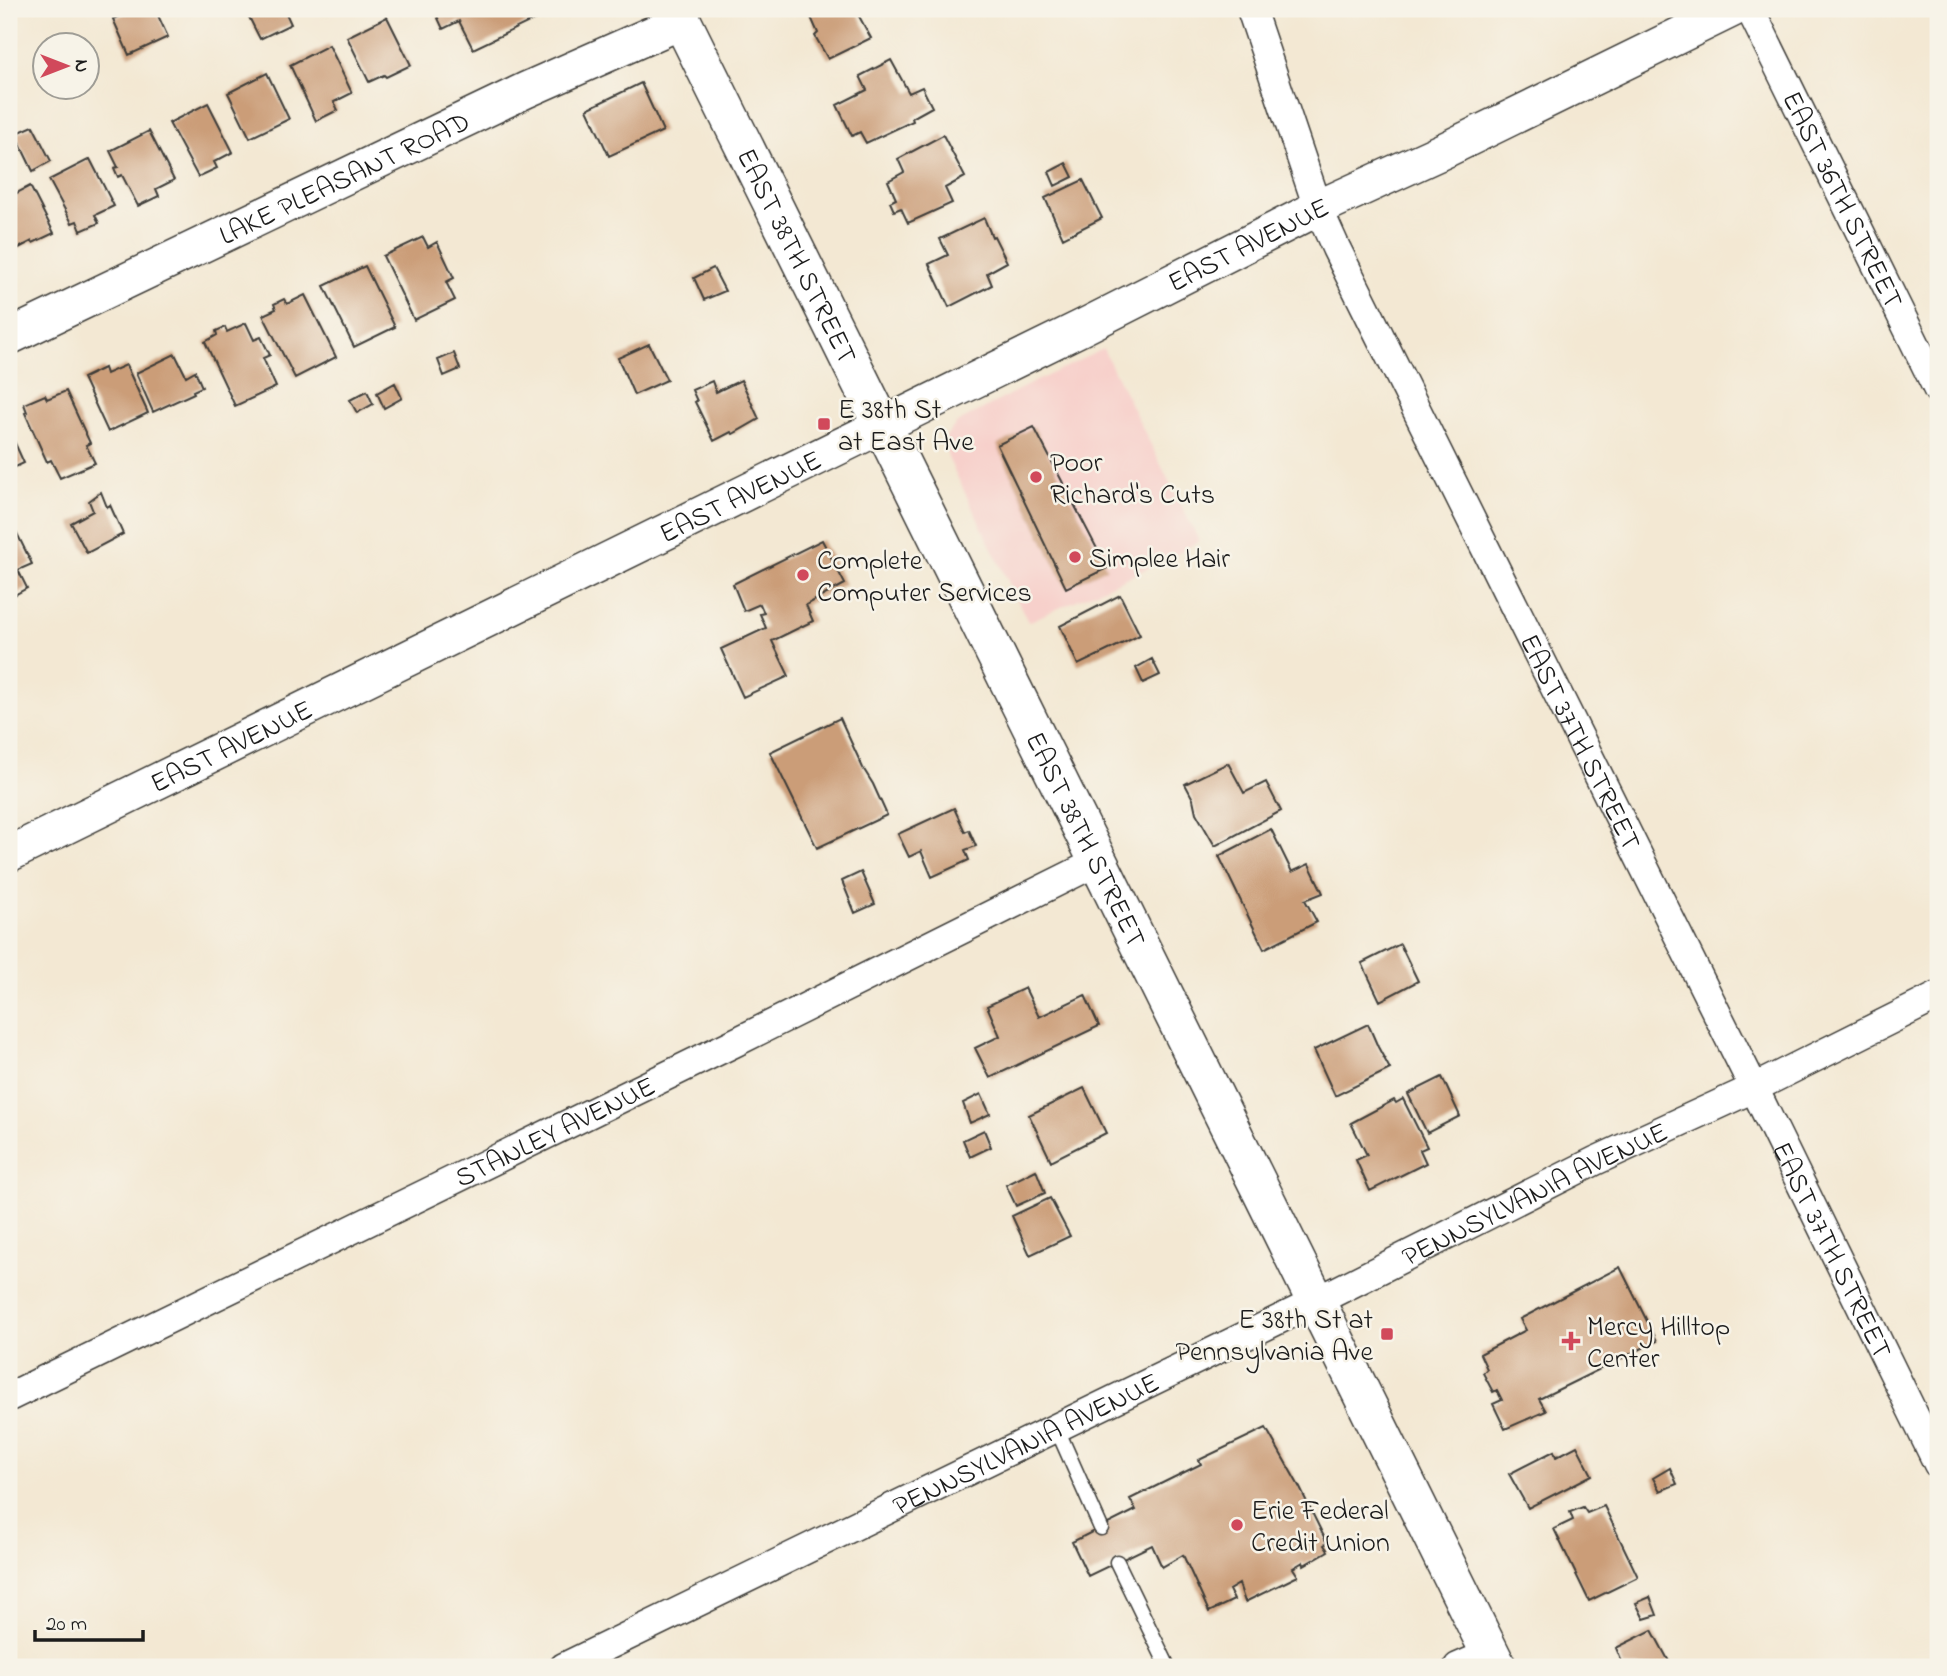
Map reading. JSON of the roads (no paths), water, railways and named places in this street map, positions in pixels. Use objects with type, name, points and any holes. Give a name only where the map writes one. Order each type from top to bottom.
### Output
[{"type":"main road","name":"EAST 38TH STREET","points":[[679,15],[1317,1301],[1481,1663]]},
{"type":"street","name":"EAST 37TH STREET","points":[[1251,9],[1318,208],[1336,248],[1938,1464]]},
{"type":"street","name":"EAST AVENUE","points":[[9,853],[1085,326],[1318,208],[1447,149],[1733,9]]},
{"type":"street","name":"EAST 36TH STREET","points":[[1750,9],[1938,390]]},
{"type":"street","name":"LAKE PLEASANT ROAD","points":[[9,337],[679,15]]},
{"type":"street","name":"STANLEY AVENUE","points":[[9,1397],[738,1041],[1098,861]]},
{"type":"street","name":"PENNSYLVANIA AVENUE","points":[[564,1667],[1057,1429],[1595,1161],[1754,1088],[1938,996]]},
{"type":"lane","points":[[1057,1429],[1101,1528]]},
{"type":"lane","points":[[1116,1562],[1168,1667]]},
{"type":"place","name":"E 38th St at East Ave","points":[[824,424]]},
{"type":"place","name":"Poor Richard's Cuts","points":[[1036,477]]},
{"type":"place","name":"Simplee Hair","points":[[1075,557]]},
{"type":"place","name":"Complete Computer Services","points":[[803,575]]},
{"type":"place","name":"E 38th St at Pennsylvania Ave","points":[[1387,1334]]},
{"type":"place","name":"Mercy Hilltop Center","points":[[1571,1341]]},
{"type":"place","name":"Erie Federal Credit Union","points":[[1237,1525]]}]
